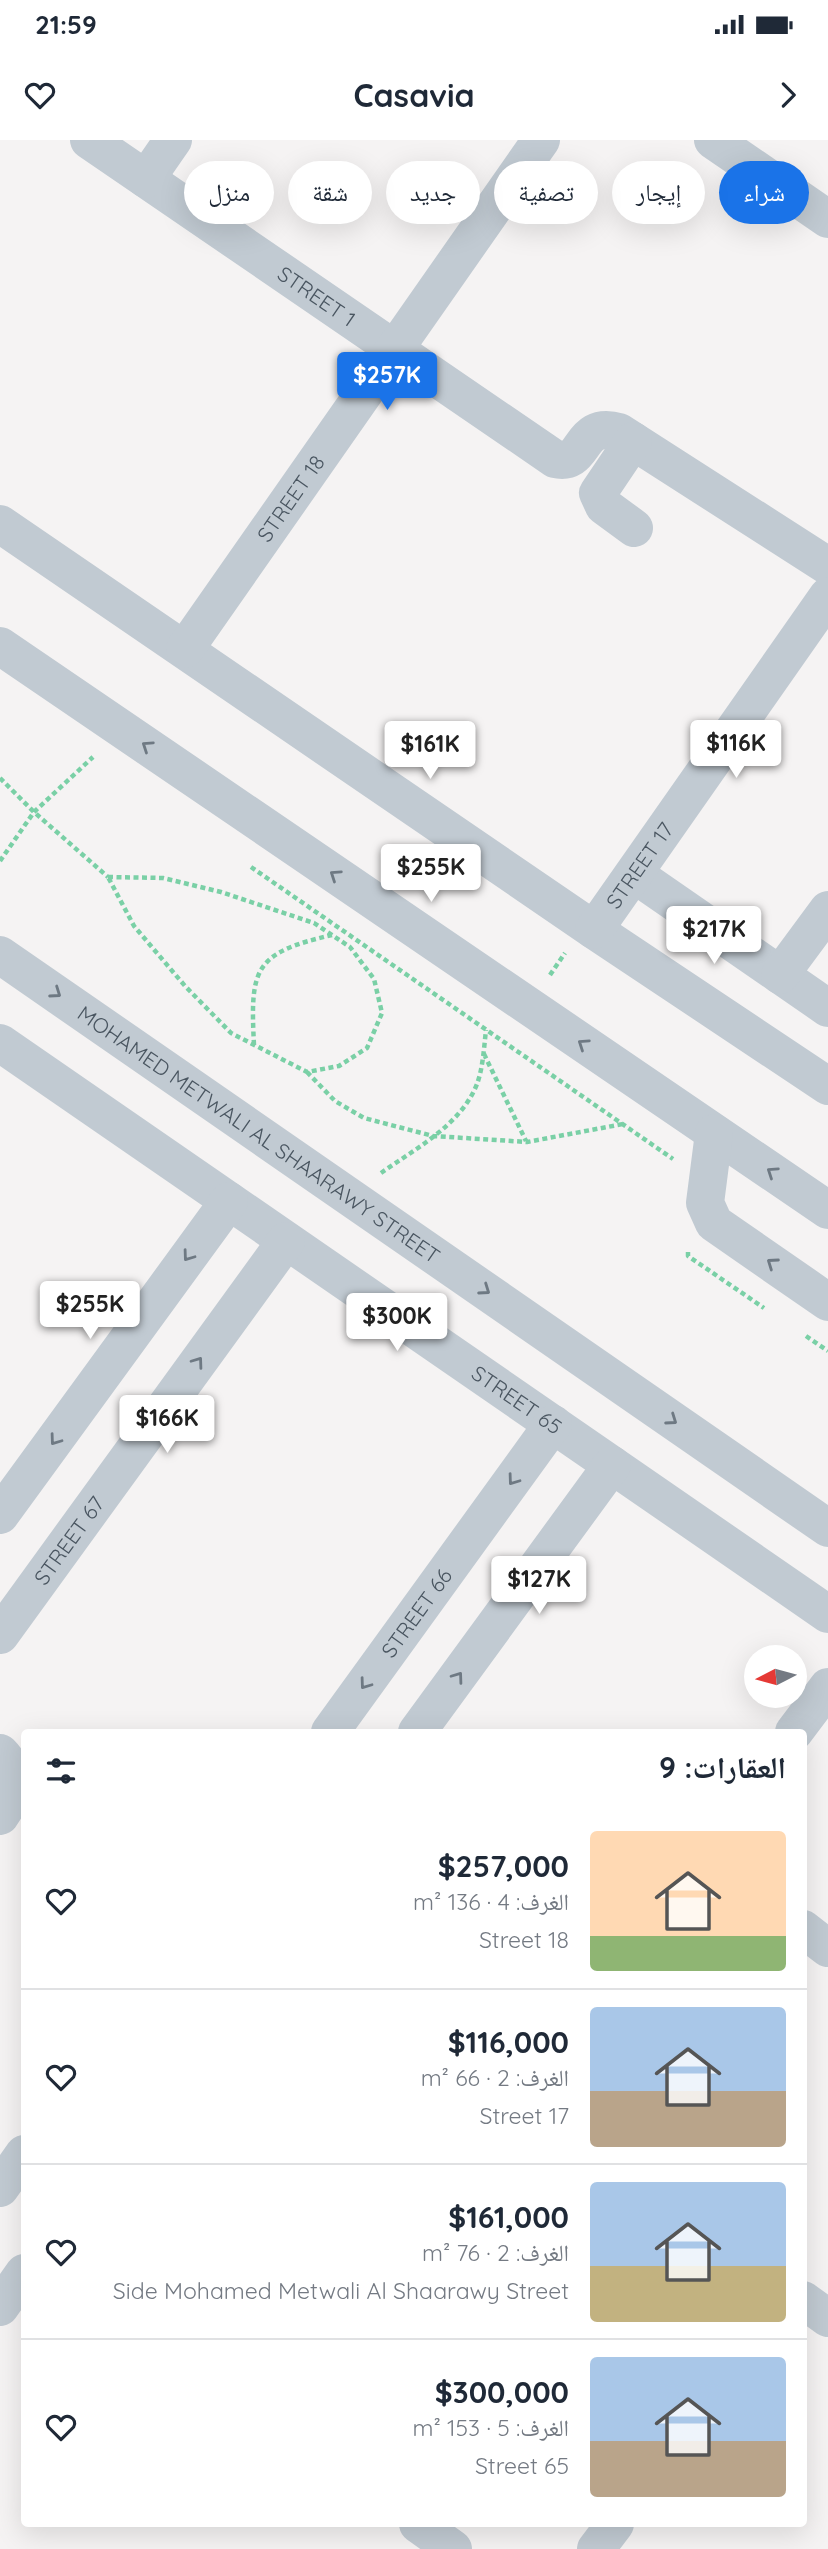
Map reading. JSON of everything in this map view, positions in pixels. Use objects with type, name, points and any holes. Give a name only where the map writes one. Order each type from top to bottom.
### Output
[{"type":"street","name":"STREET 1","points":[[89,140],[555,459],[570,459],[576,455],[586,438],[602,430],[620,432],[828,566]]},
{"type":"street","points":[[146,179],[173,140]]},
{"type":"street","name":"STREET 18","points":[[185,649],[541,140]]},
{"type":"street","points":[[713,140],[828,219]]},
{"type":"street","points":[[633,441],[598,493],[604,506],[634,528]]},
{"type":"street","points":[[0,524],[828,1086]]},
{"type":"street","name":"STREET 17","points":[[589,926],[634,874],[823,615]]},
{"type":"street","points":[[0,646],[828,1210]]},
{"type":"street","points":[[634,874],[828,1008]]},
{"type":"street","points":[[780,975],[828,910]]},
{"type":"street","name":"MOHAMED METWALI AL SHAARAWY STREET","points":[[0,955],[828,1528]]},
{"type":"street","name":"STREET 65","points":[[0,1043],[828,1614]]},
{"type":"street","points":[[714,1133],[705,1203],[714,1223],[828,1302]]},
{"type":"street","points":[[0,1515],[229,1201]]},
{"type":"street","name":"STREET 67","points":[[0,1635],[286,1241]]},
{"type":"street","name":"STREET 66","points":[[332,1729],[553,1424]]},
{"type":"street","points":[[419,1729],[612,1465]]},
{"type":"street","points":[[796,1729],[828,1687]]},
{"type":"street","points":[[0,1754],[10,1766],[14,1790],[11,1801],[0,1816]]},
{"type":"street","points":[[807,1932],[828,1948]]},
{"type":"street","points":[[0,2307],[21,2277]]},
{"type":"street","points":[[807,2303],[828,2318]]},
{"type":"street","points":[[422,2527],[453,2549]]},
{"type":"street","points":[[596,2549],[613,2527]]},
{"type":"path","points":[[82,750],[101,763]]},
{"type":"path","points":[[0,861],[34,812],[93,757]]},
{"type":"path","points":[[0,778],[108,877],[134,926],[185,986],[231,1033],[307,1072],[335,1101],[364,1118],[433,1136],[527,1142],[623,1124]]},
{"type":"path","points":[[248,865],[682,1165]]},
{"type":"path","points":[[108,877],[163,878],[221,892],[314,923],[350,947],[374,979],[382,1013],[367,1048],[339,1066],[307,1072]]},
{"type":"path","points":[[529,1007],[589,926]]},
{"type":"path","points":[[254,1046],[252,1006],[257,975],[276,953],[301,942],[332,935]]},
{"type":"path","points":[[381,1173],[433,1136],[466,1106],[478,1083],[486,1030]]},
{"type":"path","points":[[483,1052],[527,1142]]},
{"type":"path","points":[[688,1244],[688,1256],[774,1315]]},
{"type":"path","points":[[796,1329],[828,1351]]}]
